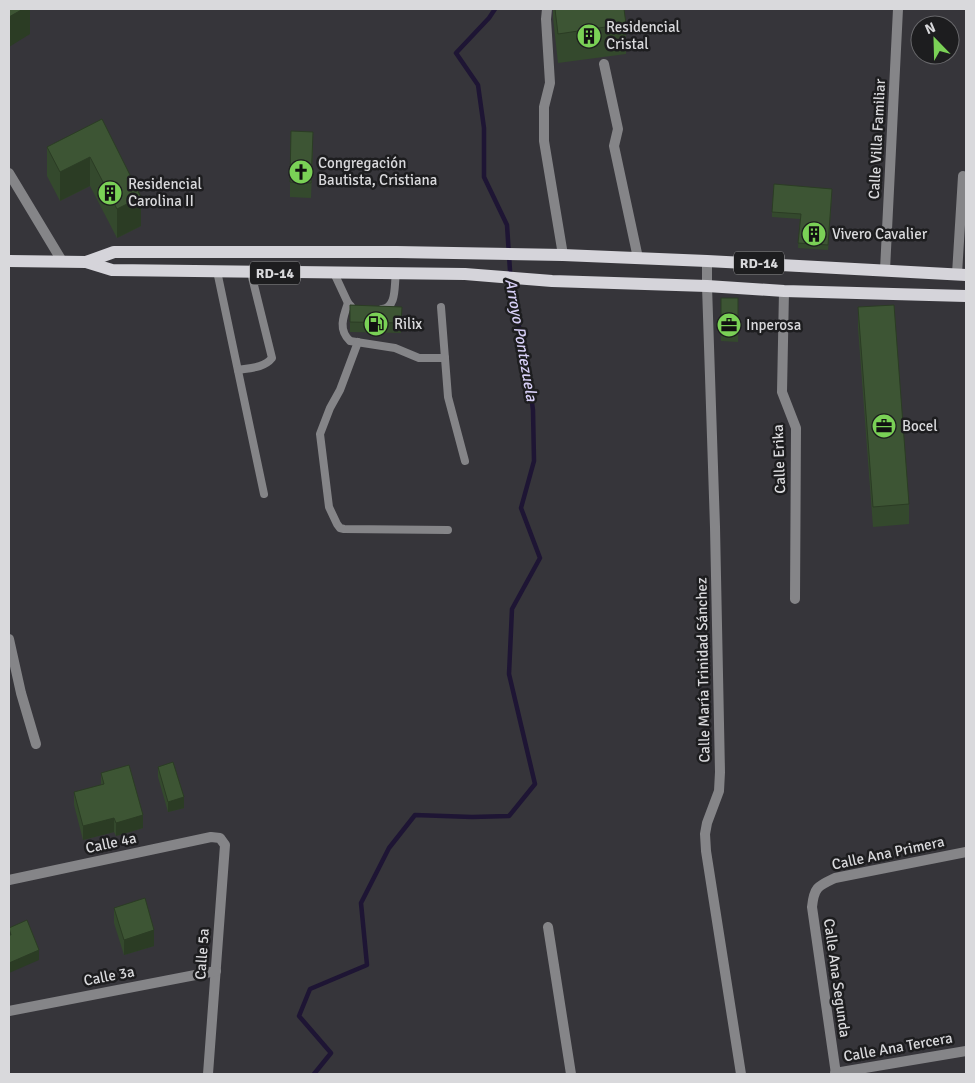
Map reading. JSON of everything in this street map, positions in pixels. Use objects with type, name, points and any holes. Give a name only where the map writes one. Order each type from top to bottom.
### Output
[{"type":"main road","name":"RD-14","points":[[86,262],[114,252],[464,253],[638,258],[962,274]]},
{"type":"main road","name":"RD-14","points":[[9,261],[86,262],[112,270],[466,274],[552,281],[707,286],[784,291],[966,296]]},
{"type":"street","points":[[547,9],[550,83],[544,107],[544,141],[557,255]]},
{"type":"street","name":"Calle Villa Familiar","points":[[885,270],[898,9]]},
{"type":"street","points":[[604,64],[618,129],[614,146],[638,258]]},
{"type":"street","points":[[9,173],[62,262]]},
{"type":"street","points":[[962,274],[963,176]]},
{"type":"street","name":"Calle María Trinidad Sánchez","points":[[708,261],[707,286],[715,527],[720,772],[719,791],[705,834],[706,851],[741,1074]]},
{"type":"street","name":"Calle Erika","points":[[784,291],[782,392],[796,428],[795,599]]},
{"type":"street","points":[[9,639],[21,693],[36,744]]},
{"type":"street","name":"Calle 4a","points":[[9,880],[212,837],[220,838]]},
{"type":"street","name":"Calle 5a","points":[[208,1074],[225,845],[220,838]]},
{"type":"street","name":"Calle Ana Primera","points":[[818,886],[835,878],[966,852]]},
{"type":"street","name":"Calle Ana Segunda","points":[[818,886],[813,896],[812,907],[836,1073]]},
{"type":"street","points":[[548,927],[572,1074]]},
{"type":"street","name":"Calle 3a","points":[[9,1011],[216,971]]},
{"type":"street","name":"Calle Ana Tercera","points":[[836,1073],[966,1050]]},
{"type":"lane","points":[[217,271],[264,494]]},
{"type":"lane","points":[[238,370],[261,366],[268,363],[272,358],[252,273]]},
{"type":"lane","points":[[334,273],[348,303],[357,308]]},
{"type":"lane","points":[[376,309],[385,309],[392,304],[396,274]]},
{"type":"lane","points":[[348,303],[342,329],[346,338],[350,341],[395,348],[419,358],[445,358]]},
{"type":"lane","points":[[441,307],[448,397],[465,461]]},
{"type":"lane","points":[[358,342],[347,373],[320,434],[329,507],[337,524],[340,528],[344,529],[448,530]]},
{"type":"building","points":[[9,9],[23,9],[9,17]]},
{"type":"building","points":[[555,9],[624,9],[626,24],[558,34]]},
{"type":"building","points":[[102,119],[141,197],[117,209],[90,157],[60,172],[47,147]]},
{"type":"building","name":"Congregación Bautista, Cristiana","points":[[291,131],[313,132],[311,183],[290,182]]},
{"type":"building","name":"Vivero Cavalier","points":[[774,184],[832,189],[828,245],[798,243],[801,214],[772,212]]},
{"type":"building","name":"Inperosa","points":[[721,298],[738,298],[738,331],[721,331]]},
{"type":"building","points":[[350,305],[402,307],[401,323],[350,322]]},
{"type":"building","name":"Bocel","points":[[894,305],[909,504],[873,507],[858,307]]},
{"type":"building","points":[[173,762],[184,797],[168,802],[158,767]]},
{"type":"building","points":[[129,765],[143,815],[116,823],[114,818],[83,826],[74,792],[104,784],[101,773]]},
{"type":"building","points":[[145,898],[154,930],[124,940],[114,908]]},
{"type":"building","points":[[27,920],[39,950],[9,963],[9,935],[11,935],[9,928]]},
{"type":"waterway","name":"Arroyo Pontezuela","points":[[314,1074],[331,1053],[299,1016],[310,989],[367,965],[361,903],[389,848],[415,815],[509,816],[535,784],[509,674],[512,609],[540,558],[521,508],[534,461],[533,410],[524,345],[512,301],[507,225],[484,177],[484,128],[478,85],[456,53],[495,9]]},
{"type":"place","name":"Residencial Cristal","points":[[589,36]]},
{"type":"place","name":"Congregación Bautista, Cristiana","points":[[301,172]]},
{"type":"place","name":"Residencial Carolina II","points":[[110,193]]},
{"type":"place","name":"Vivero Cavalier","points":[[814,234]]},
{"type":"place","name":"Rilix","points":[[376,324]]},
{"type":"place","name":"Inperosa","points":[[729,325]]},
{"type":"place","name":"Bocel","points":[[884,426]]}]
